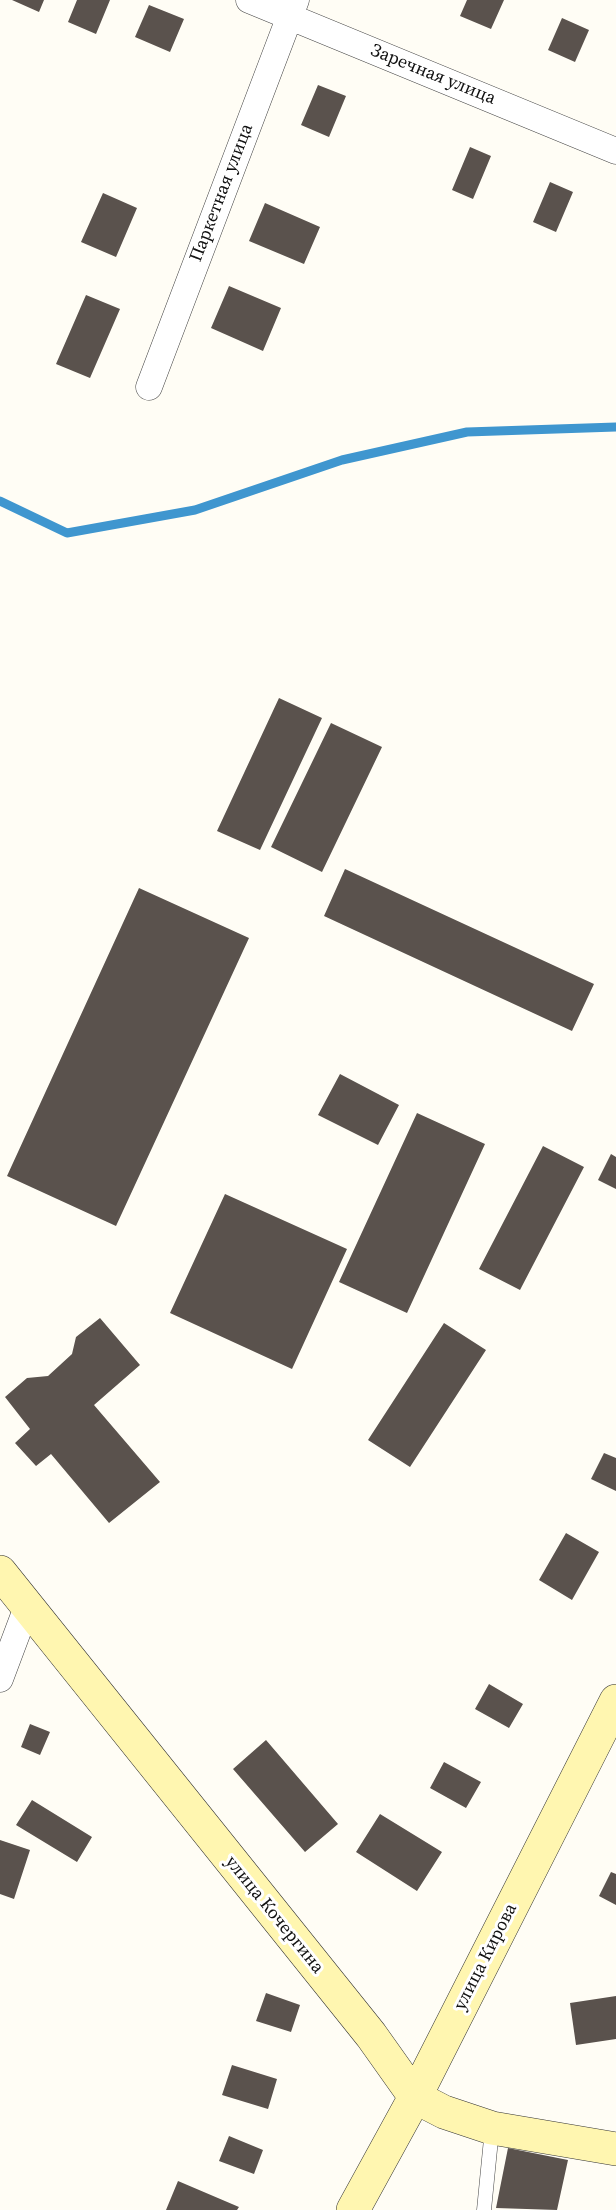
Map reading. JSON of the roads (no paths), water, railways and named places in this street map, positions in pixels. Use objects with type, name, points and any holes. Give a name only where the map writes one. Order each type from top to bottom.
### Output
[{"type":"street","name":"Заречная улица","points":[[249,0],[292,8],[616,151]]},
{"type":"street","name":"Паркетная улица","points":[[149,387],[292,8]]},
{"type":"street","name":"улица Кочергина","points":[[0,1572],[371,2035],[415,2097],[444,2112],[492,2128],[616,2148]]},
{"type":"street","points":[[0,1678],[27,1607]]},
{"type":"street","name":"улица Кирова","points":[[353,2210],[415,2097],[616,1701]]},
{"type":"lane","points":[[484,2210],[492,2128]]},
{"type":"waterway","points":[[0,501],[67,533],[195,510],[342,460],[467,432],[616,427]]}]
